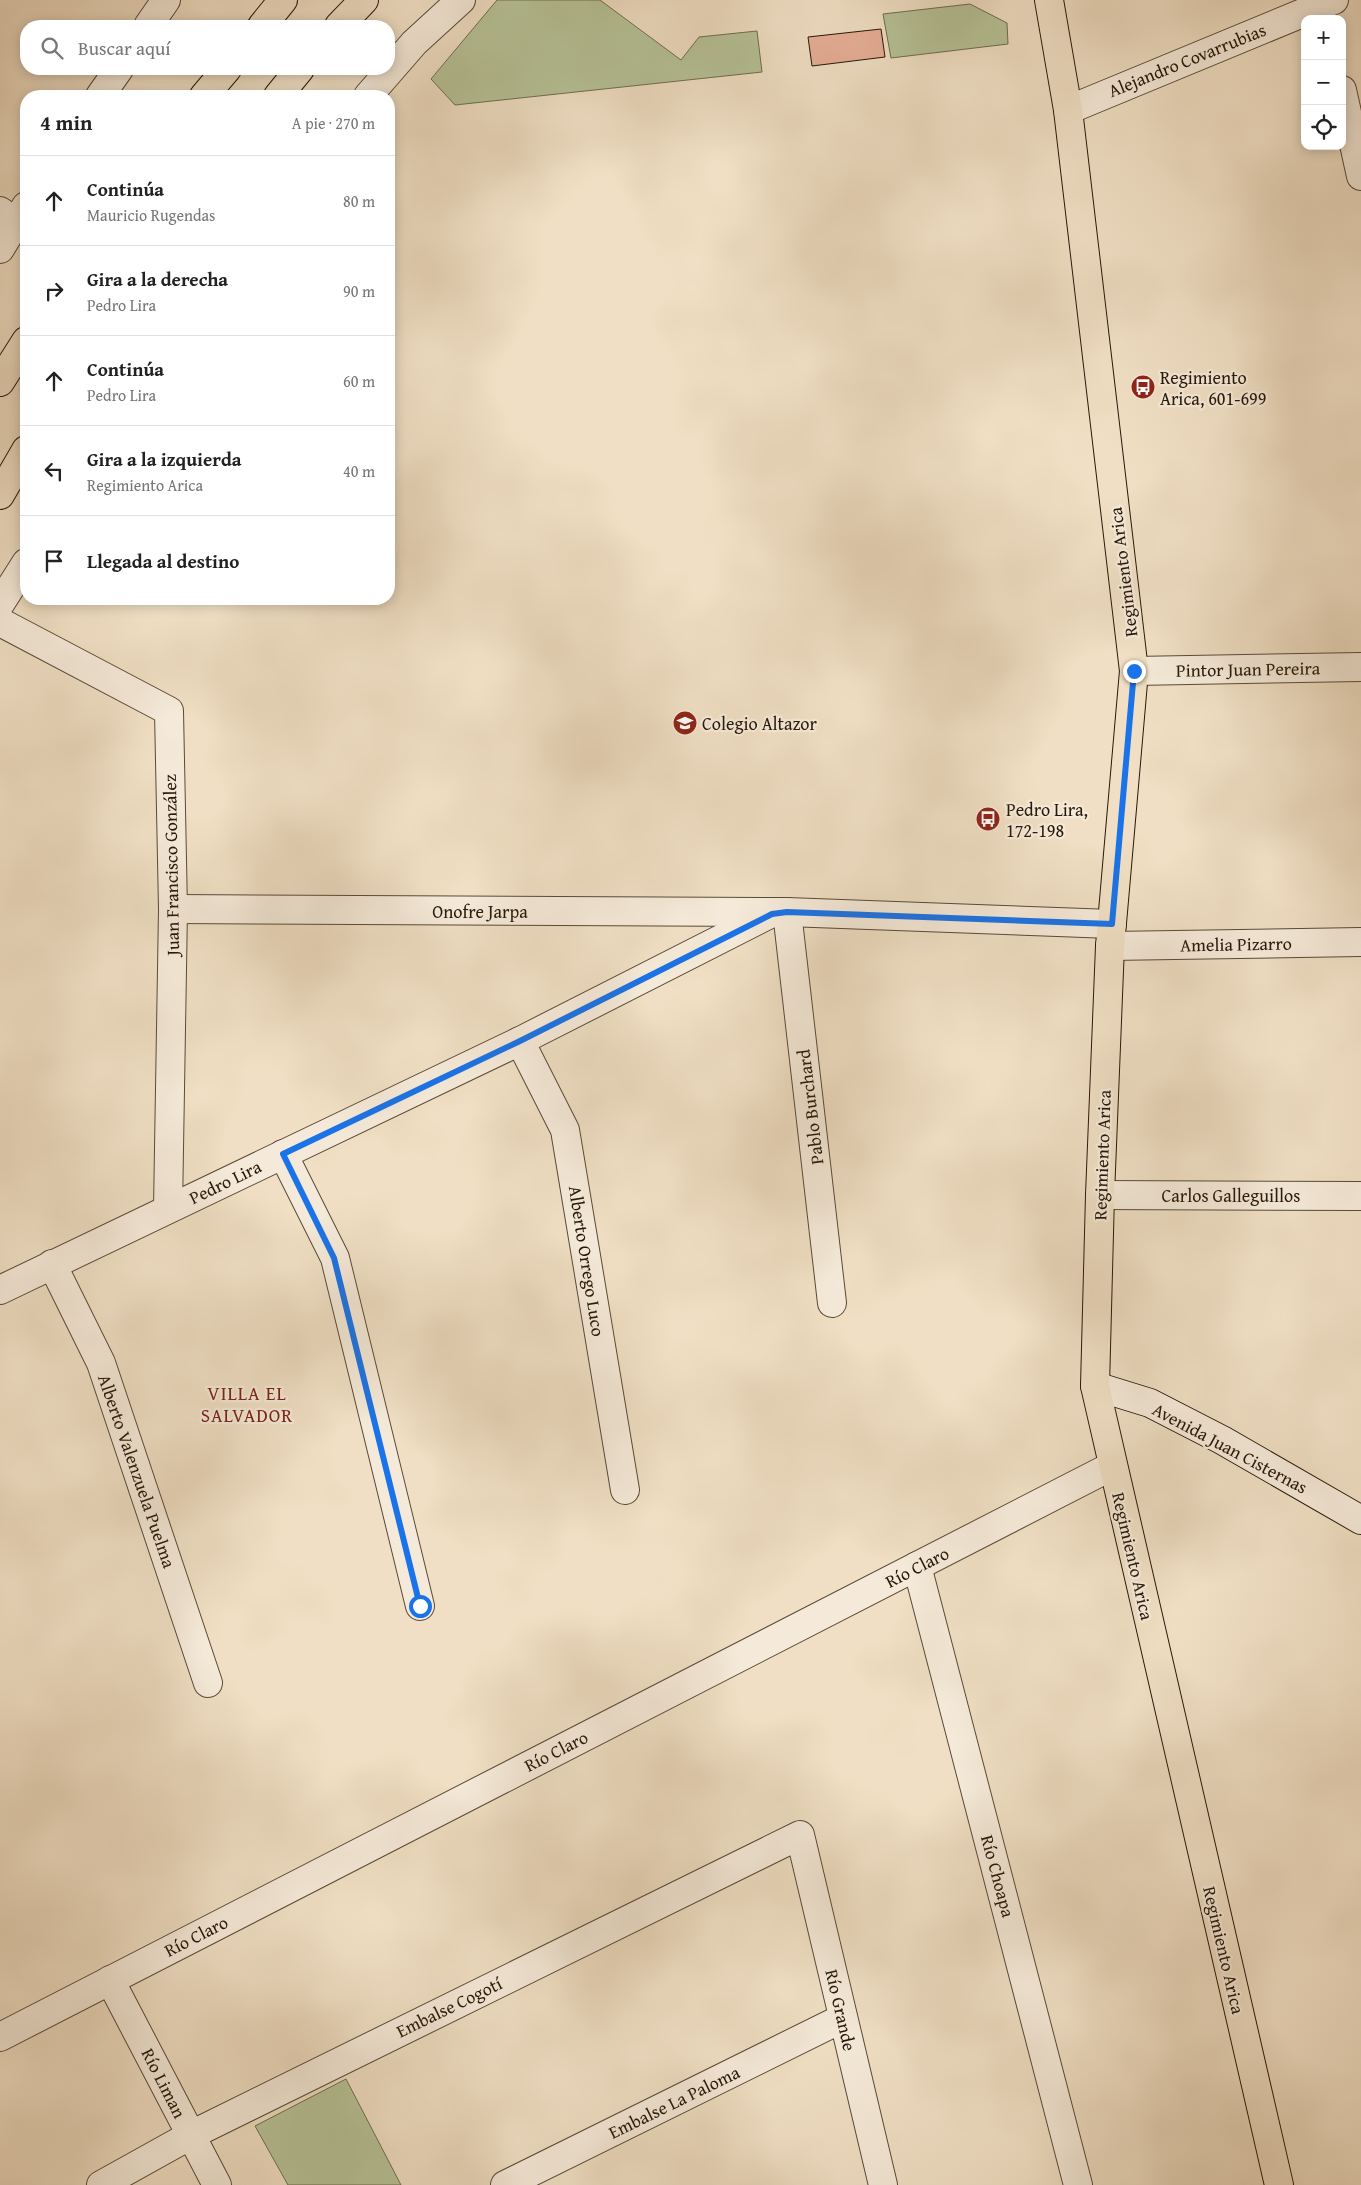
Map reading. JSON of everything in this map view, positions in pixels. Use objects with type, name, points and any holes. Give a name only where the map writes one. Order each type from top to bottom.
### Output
[{"type":"main road","points":[[267,20],[283,0]]},
{"type":"main road","points":[[345,20],[364,0]]},
{"type":"main road","name":"Regimiento Arica","points":[[1049,0],[1068,110],[1134,671],[1111,935],[1100,1195],[1095,1386],[1278,2185]]},
{"type":"main road","name":"Regimiento Arica","points":[[1065,0],[1068,110]]},
{"type":"main road","points":[[209,90],[221,75]]},
{"type":"main road","points":[[283,90],[295,75]]},
{"type":"main road","points":[[0,382],[20,350]]},
{"type":"main road","points":[[0,495],[20,460]]},
{"type":"street","points":[[395,65],[414,43],[461,0]]},
{"type":"street","name":"Alejandro Covarrubias","points":[[1068,110],[1328,8]]},
{"type":"street","points":[[104,90],[115,75]]},
{"type":"street","points":[[373,90],[386,75]]},
{"type":"street","points":[[1345,105],[1361,176]]},
{"type":"street","points":[[0,249],[14,213]]},
{"type":"street","points":[[0,604],[20,572]]},
{"type":"street","name":"Juan Francisco González","points":[[0,622],[169,711],[173,908],[168,1210]]},
{"type":"street","name":"Pintor Juan Pereira","points":[[1134,671],[1361,667]]},
{"type":"street","name":"Onofre Jarpa","points":[[173,908],[779,913]]},
{"type":"street","name":"Pedro Lira","points":[[0,1290],[520,1041],[779,913],[1111,935]]},
{"type":"street","name":"Pablo Burchard","points":[[779,913],[832,1302]]},
{"type":"street","name":"Amelia Pizarro","points":[[1111,935],[1361,942]]},
{"type":"street","name":"Alberto Orrego Luco","points":[[520,1041],[565,1130],[625,1490]]},
{"type":"street","points":[[283,1154],[334,1258],[420,1606]]},
{"type":"street","name":"Carlos Galleguillos","points":[[1100,1195],[1361,1196]]},
{"type":"street","name":"Alberto Valenzuela Puelma","points":[[52,1264],[101,1364],[208,1683]]},
{"type":"street","name":"Avenida Juan Cisternas","points":[[1095,1386],[1150,1403],[1222,1440],[1361,1520]]},
{"type":"street","name":"Río Claro","points":[[0,2037],[1112,1466]]},
{"type":"street","name":"Río Choapa","points":[[917,1566],[1078,2185]]},
{"type":"street","name":"Río Grande","points":[[800,1835],[883,2185]]},
{"type":"street","name":"Embalse Cogotí","points":[[101,2185],[191,2135],[800,1835]]},
{"type":"street","name":"Río Liman","points":[[110,1980],[217,2185]]},
{"type":"street","name":"Embalse La Paloma","points":[[505,2185],[843,2018]]},
{"type":"green space","points":[[497,0],[600,0],[681,60],[699,37],[757,31],[762,72],[455,105],[431,79]]},
{"type":"green space","points":[[970,4],[1007,23],[1008,44],[891,58],[883,14]]},
{"type":"green space","points":[[346,2079],[401,2185],[288,2185],[255,2126]]},
{"type":"building","points":[[881,29],[885,57],[812,66],[808,37]]},
{"type":"place","name":"Regimiento Arica, 601-699","points":[[1143,387]]},
{"type":"place","name":"Colegio Altazor","points":[[685,723]]},
{"type":"place","name":"Pedro Lira, 172-198","points":[[988,819]]},
{"type":"district","name":"VILLA EL SALVADOR","points":[[247,1404]]},
{"type":"route","points":[[420,1606],[334,1258],[283,1154],[520,1041],[772,914],[787,912],[1112,924],[1134,671]]}]
